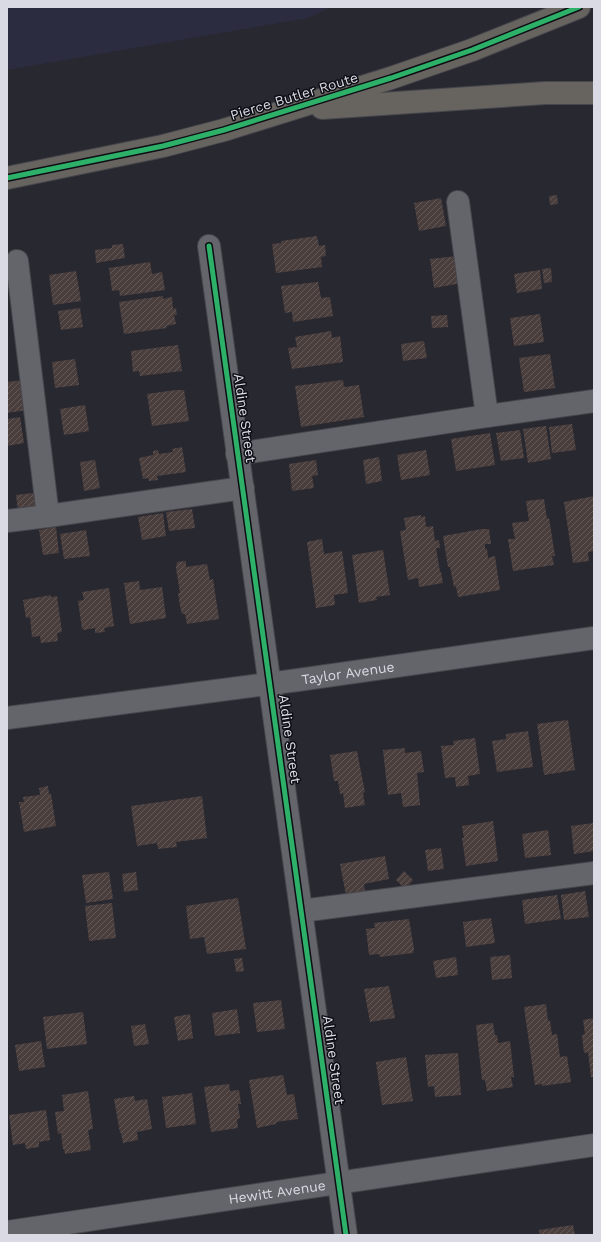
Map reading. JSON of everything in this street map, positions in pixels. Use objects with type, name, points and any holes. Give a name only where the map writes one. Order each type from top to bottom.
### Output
[{"type":"main road","name":"Pierce Butler Route","points":[[7,178],[163,146],[224,130],[472,50],[580,7]]},
{"type":"main road","points":[[289,110],[545,93],[594,93]]},
{"type":"street","points":[[458,202],[487,416]]},
{"type":"street","name":"Aldine Street","points":[[209,246],[346,1235]]},
{"type":"street","points":[[17,261],[48,516]]},
{"type":"street","points":[[238,454],[594,401]]},
{"type":"street","points":[[7,521],[243,488]]},
{"type":"street","name":"Taylor Avenue","points":[[7,718],[270,684],[594,638]]},
{"type":"street","points":[[301,911],[594,873]]},
{"type":"street","name":"Hewitt Avenue","points":[[7,1232],[594,1145]]},
{"type":"shaded area","points":[[7,7],[332,7],[308,18],[7,70]]},
{"type":"building","points":[[557,195],[558,204],[550,205],[549,196]]},
{"type":"building","points":[[441,198],[446,226],[419,231],[414,203]]},
{"type":"building","points":[[317,236],[319,246],[325,245],[326,256],[321,257],[322,267],[276,273],[272,244],[281,243],[281,241]]},
{"type":"building","points":[[123,244],[125,258],[96,263],[95,250],[112,248],[112,245]]},
{"type":"building","points":[[458,256],[462,283],[434,288],[430,259]]},
{"type":"building","points":[[150,262],[152,274],[162,272],[165,290],[120,296],[119,290],[112,291],[109,268]]},
{"type":"building","points":[[551,268],[552,282],[544,283],[542,269]]},
{"type":"building","points":[[540,270],[542,289],[517,293],[514,274]]},
{"type":"building","points":[[76,271],[81,301],[53,305],[49,275]]},
{"type":"building","points":[[318,282],[321,298],[330,297],[333,316],[293,322],[292,312],[285,313],[281,286]]},
{"type":"building","points":[[163,296],[163,299],[172,297],[173,309],[176,308],[177,315],[174,315],[176,324],[166,326],[167,328],[124,334],[119,302]]},
{"type":"building","points":[[80,308],[83,327],[61,330],[58,311]]},
{"type":"building","points":[[540,314],[544,342],[514,346],[510,318]]},
{"type":"building","points":[[447,315],[448,327],[432,328],[431,316]]},
{"type":"building","points":[[331,331],[332,338],[340,336],[343,362],[292,369],[288,348],[297,347],[295,337]]},
{"type":"building","points":[[424,341],[427,358],[403,361],[401,344]]},
{"type":"building","points":[[178,345],[182,371],[140,376],[139,371],[133,372],[131,351]]},
{"type":"building","points":[[550,354],[555,388],[524,392],[519,358]]},
{"type":"building","points":[[75,359],[79,385],[55,388],[52,362]]},
{"type":"building","points":[[23,380],[27,410],[7,413],[7,382]]},
{"type":"building","points":[[343,380],[344,387],[359,385],[364,417],[301,427],[295,386]]},
{"type":"building","points":[[184,390],[189,421],[152,426],[147,394]]},
{"type":"building","points":[[85,405],[89,431],[64,435],[60,409]]},
{"type":"building","points":[[20,417],[24,443],[7,446],[7,419]]},
{"type":"building","points":[[572,424],[576,450],[552,453],[549,427]]},
{"type":"building","points":[[546,426],[551,459],[528,463],[523,429]]},
{"type":"building","points":[[520,430],[524,458],[501,461],[496,433]]},
{"type":"building","points":[[490,433],[495,465],[456,471],[451,439]]},
{"type":"building","points":[[182,447],[186,472],[157,476],[158,480],[149,481],[148,478],[143,479],[139,458],[153,455],[153,451],[158,450],[159,454],[173,452],[172,449]]},
{"type":"building","points":[[426,450],[430,475],[401,480],[397,455]]},
{"type":"building","points":[[379,457],[382,481],[366,484],[363,460]]},
{"type":"building","points":[[95,460],[100,488],[84,491],[80,462]]},
{"type":"building","points":[[316,460],[318,475],[312,476],[314,488],[292,491],[289,464]]},
{"type":"building","points":[[41,492],[43,507],[18,511],[16,495]]},
{"type":"building","points":[[594,496],[594,551],[588,552],[589,561],[573,563],[564,502]]},
{"type":"building","points":[[544,499],[547,519],[549,518],[555,556],[552,556],[554,565],[513,571],[508,539],[515,539],[512,523],[529,521],[526,501]]},
{"type":"building","points":[[192,509],[195,528],[169,531],[166,512]]},
{"type":"building","points":[[163,513],[166,536],[142,540],[138,517]]},
{"type":"building","points":[[421,515],[421,517],[425,516],[426,527],[433,526],[435,541],[439,540],[440,548],[436,548],[443,583],[419,587],[418,578],[408,580],[400,531],[406,530],[404,518]]},
{"type":"building","points":[[56,527],[59,553],[43,555],[39,530]]},
{"type":"building","points":[[489,529],[491,544],[485,544],[485,549],[487,549],[488,558],[495,556],[500,590],[458,597],[456,586],[454,587],[450,567],[448,567],[443,536]]},
{"type":"building","points":[[86,530],[90,556],[64,559],[60,534]]},
{"type":"building","points":[[322,539],[324,554],[342,551],[348,593],[334,595],[335,605],[316,608],[307,542]]},
{"type":"building","points":[[383,550],[390,595],[376,597],[377,600],[359,603],[352,555]]},
{"type":"building","points":[[186,561],[186,567],[207,564],[210,580],[213,579],[219,619],[187,624],[185,614],[182,614],[180,606],[178,593],[180,593],[176,568],[177,562]]},
{"type":"building","points":[[139,581],[140,590],[162,587],[166,618],[130,624],[124,583]]},
{"type":"building","points":[[109,588],[114,626],[104,628],[105,632],[95,633],[95,628],[82,629],[78,601],[84,600],[82,592]]},
{"type":"building","points":[[51,595],[51,597],[57,596],[62,632],[57,633],[58,641],[41,643],[40,636],[32,637],[30,617],[26,618],[23,600]]},
{"type":"building","points":[[568,720],[575,770],[544,775],[537,724]]},
{"type":"building","points":[[528,731],[533,767],[497,772],[492,741],[506,739],[506,734]]},
{"type":"building","points":[[475,738],[480,774],[468,776],[469,785],[456,787],[455,777],[445,778],[441,746],[454,745],[453,741]]},
{"type":"building","points":[[405,748],[405,753],[421,751],[424,772],[417,773],[420,805],[403,807],[401,793],[388,795],[383,750]]},
{"type":"building","points":[[357,751],[365,792],[363,793],[365,805],[345,808],[343,793],[340,794],[338,781],[334,781],[330,755]]},
{"type":"building","points":[[48,786],[49,794],[51,794],[56,826],[24,832],[19,802],[24,802],[23,797],[40,795],[39,788]]},
{"type":"building","points":[[202,796],[207,838],[176,842],[177,847],[158,849],[157,843],[137,846],[131,806]]},
{"type":"building","points":[[493,821],[498,861],[466,866],[462,826]]},
{"type":"building","points":[[594,823],[594,851],[574,854],[571,826]]},
{"type":"building","points":[[548,830],[551,855],[525,858],[522,834]]},
{"type":"building","points":[[441,848],[444,869],[428,871],[425,850]]},
{"type":"building","points":[[385,856],[389,879],[364,884],[365,892],[346,895],[340,864]]},
{"type":"building","points":[[404,871],[413,880],[405,889],[396,880]]},
{"type":"building","points":[[109,872],[113,899],[86,903],[82,875]]},
{"type":"building","points":[[136,872],[138,890],[124,892],[122,874]]},
{"type":"building","points":[[585,891],[589,917],[564,920],[561,895]]},
{"type":"building","points":[[557,895],[561,919],[525,924],[522,900]]},
{"type":"building","points":[[238,898],[246,949],[207,954],[204,937],[190,939],[186,906]]},
{"type":"building","points":[[112,903],[116,938],[89,941],[85,906]]},
{"type":"building","points":[[491,918],[495,943],[466,947],[463,922]]},
{"type":"building","points":[[409,919],[414,949],[413,953],[380,957],[379,954],[369,955],[366,929],[375,928],[374,923]]},
{"type":"building","points":[[510,955],[512,978],[492,980],[490,957]]},
{"type":"building","points":[[456,957],[458,975],[436,978],[433,961]]},
{"type":"building","points":[[242,958],[244,971],[236,972],[234,959]]},
{"type":"building","points":[[389,986],[395,1018],[370,1022],[364,989]]},
{"type":"building","points":[[281,1000],[285,1029],[257,1032],[253,1003]]},
{"type":"building","points":[[546,1004],[548,1021],[550,1020],[552,1035],[557,1034],[560,1057],[567,1056],[571,1082],[542,1086],[542,1084],[535,1085],[524,1007]]},
{"type":"building","points":[[237,1009],[240,1033],[215,1036],[212,1013]]},
{"type":"building","points":[[83,1012],[87,1044],[47,1049],[43,1017]]},
{"type":"building","points":[[190,1014],[193,1038],[178,1041],[174,1017]]},
{"type":"building","points":[[594,1018],[594,1077],[591,1077],[588,1052],[584,1053],[582,1035],[585,1034],[583,1020]]},
{"type":"building","points":[[493,1023],[498,1043],[510,1041],[514,1077],[511,1077],[513,1087],[487,1091],[485,1080],[482,1080],[476,1025]]},
{"type":"building","points":[[145,1024],[149,1044],[134,1046],[131,1026]]},
{"type":"building","points":[[41,1041],[45,1067],[19,1071],[15,1045]]},
{"type":"building","points":[[458,1053],[461,1095],[435,1097],[434,1086],[428,1087],[425,1055]]},
{"type":"building","points":[[406,1057],[413,1101],[382,1105],[376,1062]]},
{"type":"building","points":[[283,1075],[287,1095],[294,1094],[298,1119],[276,1122],[276,1124],[257,1128],[249,1080]]},
{"type":"building","points":[[229,1084],[230,1091],[239,1090],[241,1104],[238,1104],[240,1118],[237,1119],[238,1128],[211,1132],[204,1087]]},
{"type":"building","points":[[88,1091],[93,1129],[88,1130],[91,1150],[65,1154],[61,1133],[58,1134],[55,1112],[64,1111],[62,1095]]},
{"type":"building","points":[[192,1093],[196,1124],[166,1128],[162,1097]]},
{"type":"building","points":[[134,1096],[135,1101],[147,1099],[152,1129],[137,1132],[138,1140],[123,1143],[114,1099]]},
{"type":"building","points":[[46,1110],[50,1140],[39,1142],[39,1147],[26,1149],[25,1143],[13,1145],[9,1115]]},
{"type":"building","points":[[573,1225],[575,1235],[539,1235],[539,1230]]},
{"type":"cycle path","points":[[7,178],[163,146],[224,130],[391,78],[472,50],[579,7]]},
{"type":"cycle path","points":[[209,246],[346,1235]]}]
